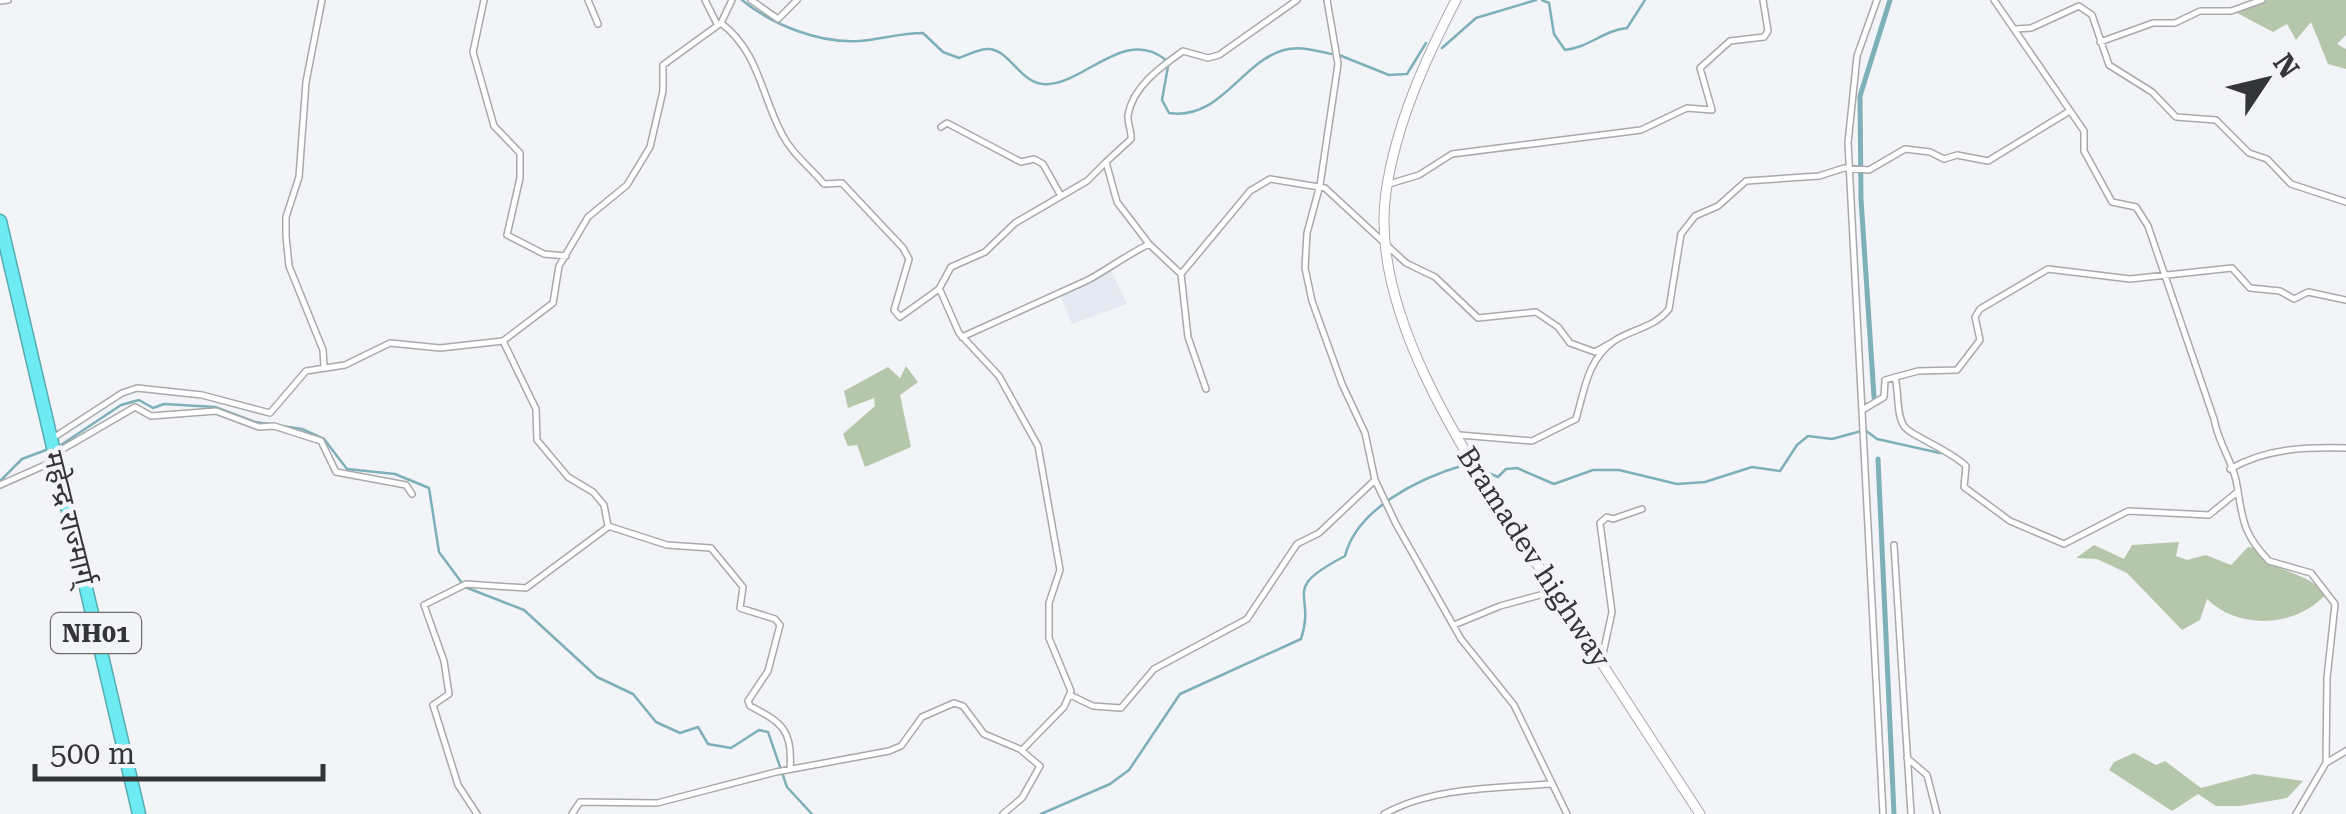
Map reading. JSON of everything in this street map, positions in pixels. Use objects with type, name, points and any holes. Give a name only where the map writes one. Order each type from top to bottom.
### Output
[{"type":"highway","name":"महेन्द्र राज्मार्ग्","points":[[0,221],[140,814]]},
{"type":"street","points":[[0,1],[8,0]]},
{"type":"street","points":[[322,0],[306,82],[299,177],[286,217],[286,236],[288,266],[323,350],[324,366]]},
{"type":"street","points":[[484,0],[473,52],[494,126],[520,153],[520,178],[507,234],[544,254],[566,256]]},
{"type":"street","points":[[588,0],[598,24]]},
{"type":"street","points":[[705,0],[719,24],[738,37],[759,72],[788,145],[824,184],[842,182],[904,248],[909,260],[895,315],[905,316],[939,289],[951,267],[986,252],[1015,222],[1087,181],[1131,139],[1128,115],[1144,84],[1160,67],[1184,52],[1219,56],[1297,0]]},
{"type":"street","points":[[0,485],[52,450],[122,394],[137,388],[202,394],[270,413],[299,376],[324,366],[345,365],[390,343],[440,348],[502,341],[552,303],[559,266],[593,211],[627,185],[642,162],[663,91],[663,65],[719,24],[732,0]]},
{"type":"street","points":[[750,0],[778,19],[797,0]]},
{"type":"street","points":[[1327,0],[1338,64],[1320,185],[1307,233],[1305,268],[1342,384],[1365,433],[1375,480],[1396,524],[1453,626],[1514,706],[1567,814]]},
{"type":"street","name":"Bramadev highway","points":[[1456,0],[1422,66],[1388,184],[1388,243],[1404,325],[1476,474],[1700,814]]},
{"type":"street","points":[[1388,184],[1420,174],[1452,154],[1641,130],[1687,108],[1712,110],[1700,68],[1730,42],[1764,37],[1768,31],[1764,0]]},
{"type":"street","points":[[1877,0],[1857,56],[1850,104],[1883,814]]},
{"type":"street","points":[[1994,0],[2084,132],[2084,150],[2112,202],[2136,207],[2148,226],[2230,469],[2238,514],[2269,561],[2311,574],[2335,604],[2327,678],[2326,763]]},
{"type":"street","points":[[2100,42],[2153,23],[2175,23],[2200,11],[2231,10],[2262,0]]},
{"type":"street","points":[[2015,28],[2031,28],[2079,6],[2092,16],[2109,65],[2152,92],[2176,117],[2216,120],[2249,153],[2267,158],[2291,184],[2346,202]]},
{"type":"street","points":[[1181,274],[1260,182],[1281,179],[1320,185],[1406,262],[1435,277],[1478,318],[1536,312],[1581,350],[1595,352],[1654,323],[1670,310],[1676,247],[1694,216],[1718,206],[1746,181],[1869,170],[1905,149],[1930,152],[1944,159],[1956,155],[1988,161],[2068,112]]},
{"type":"street","points":[[941,127],[948,123],[1021,162],[1034,159],[1043,164],[1062,196]]},
{"type":"street","points":[[1106,162],[1117,202],[1149,244],[1181,274],[1188,337],[1206,389]]},
{"type":"street","points":[[962,337],[1088,280],[1107,270],[1118,256],[1149,244]]},
{"type":"street","points":[[1863,409],[1884,398],[1884,380],[1957,370],[1980,340],[1975,317],[1980,309],[2048,269],[2130,279],[2232,268],[2250,288],[2280,290],[2294,299],[2308,292],[2346,300]]},
{"type":"street","points":[[939,289],[962,337],[1000,376],[1038,446],[1060,570],[1048,602],[1049,638],[1070,696],[1093,706],[1122,708],[1154,668],[1247,619],[1296,544],[1319,533],[1375,480]]},
{"type":"street","points":[[502,341],[536,409],[537,440],[568,477],[594,492],[604,505],[608,526]]},
{"type":"street","points":[[1456,434],[1532,441],[1576,419],[1582,384],[1611,343]]},
{"type":"street","points":[[1894,377],[1901,422],[1907,431],[1950,450],[1966,466],[1964,487],[2010,521],[2050,542],[2064,544],[2128,510],[2209,514],[2236,493]]},
{"type":"street","points":[[52,450],[135,407],[151,416],[216,411],[260,427],[274,426],[322,441],[336,472],[406,485],[412,494]]},
{"type":"street","points":[[2230,469],[2248,458],[2312,445],[2346,448]]},
{"type":"street","points":[[1601,663],[1612,612],[1600,524],[1607,517],[1613,519],[1642,509]]},
{"type":"street","points":[[477,814],[458,785],[434,706],[449,694],[444,661],[424,605],[466,584],[526,588],[608,526]]},
{"type":"street","points":[[608,526],[666,545],[711,548],[743,588],[740,608],[775,619],[780,625],[768,671],[748,701],[750,706],[782,722],[790,732],[790,769]]},
{"type":"street","points":[[1894,545],[1911,814]]},
{"type":"street","points":[[1453,626],[1500,606],[1555,591]]},
{"type":"street","points":[[1022,750],[1070,696]]},
{"type":"street","points":[[572,814],[580,802],[657,803],[776,772],[889,751],[901,746],[922,718],[954,702],[963,706],[984,734],[1022,750],[1040,766],[1022,798],[1003,814]]},
{"type":"street","points":[[2296,814],[2326,763],[2346,751]]},
{"type":"street","points":[[1907,758],[1927,774],[1937,814]]},
{"type":"street","points":[[1384,814],[1400,805],[1472,789],[1550,784]]},
{"type":"shaded area","points":[[1110,269],[1127,304],[1072,324],[1060,295]]},
{"type":"green space","points":[[2267,0],[2346,0],[2346,35],[2337,44],[2346,49],[2346,69],[2328,64],[2311,22],[2296,40],[2287,24],[2273,32],[2237,13]]},
{"type":"green space","points":[[906,366],[918,382],[900,395],[911,447],[865,467],[857,445],[848,446],[843,434],[875,406],[874,398],[848,408],[844,391],[888,367],[900,378]]},
{"type":"green space","points":[[2179,542],[2176,556],[2187,560],[2206,555],[2231,565],[2248,547],[2254,548],[2270,563],[2309,580],[2326,594],[2299,613],[2267,621],[2234,616],[2207,599],[2200,620],[2182,630],[2127,573],[2097,559],[2076,558],[2094,545],[2124,559],[2132,545]]},
{"type":"green space","points":[[2134,753],[2156,765],[2165,761],[2201,788],[2254,774],[2303,781],[2287,798],[2216,806],[2198,794],[2172,811],[2109,770],[2114,762]]},
{"type":"waterway","points":[[742,0],[782,25],[813,36],[860,41],[923,33],[943,52],[959,58],[982,50],[997,51],[1039,83],[1063,81],[1107,58],[1136,49],[1151,51],[1166,60]]},
{"type":"waterway","points":[[1442,48],[1476,18],[1536,0]]},
{"type":"waterway","points":[[1542,0],[1549,3],[1554,34],[1565,50],[1627,28],[1645,0]]},
{"type":"waterway","points":[[1874,397],[1861,199],[1860,96],[1890,0]]},
{"type":"waterway","points":[[1339,55],[1389,75],[1407,74],[1426,43]]},
{"type":"waterway","points":[[1168,66],[1162,100],[1169,113],[1187,113],[1216,100],[1269,56],[1302,48],[1331,54]]},
{"type":"waterway","points":[[58,447],[121,405],[139,400],[153,408],[164,404],[215,407],[255,422],[302,429],[324,439],[347,469],[395,474],[429,488],[439,552],[465,587],[524,610],[597,677],[633,694],[656,722],[680,733],[698,727],[708,744],[731,748],[759,730],[768,732],[787,787],[812,814]]},
{"type":"waterway","points":[[1481,470],[1498,477],[1506,469],[1517,468],[1554,484],[1593,470],[1619,470],[1677,484],[1705,482],[1752,467],[1780,471],[1808,436],[1832,439],[1865,430],[1877,439],[1940,453]]},
{"type":"waterway","points":[[0,481],[22,459],[46,450]]},
{"type":"waterway","points":[[1878,459],[1894,814]]},
{"type":"waterway","points":[[1041,814],[1110,784],[1129,770],[1180,694],[1301,639],[1306,585],[1345,556],[1362,523],[1392,497],[1464,465]]}]
